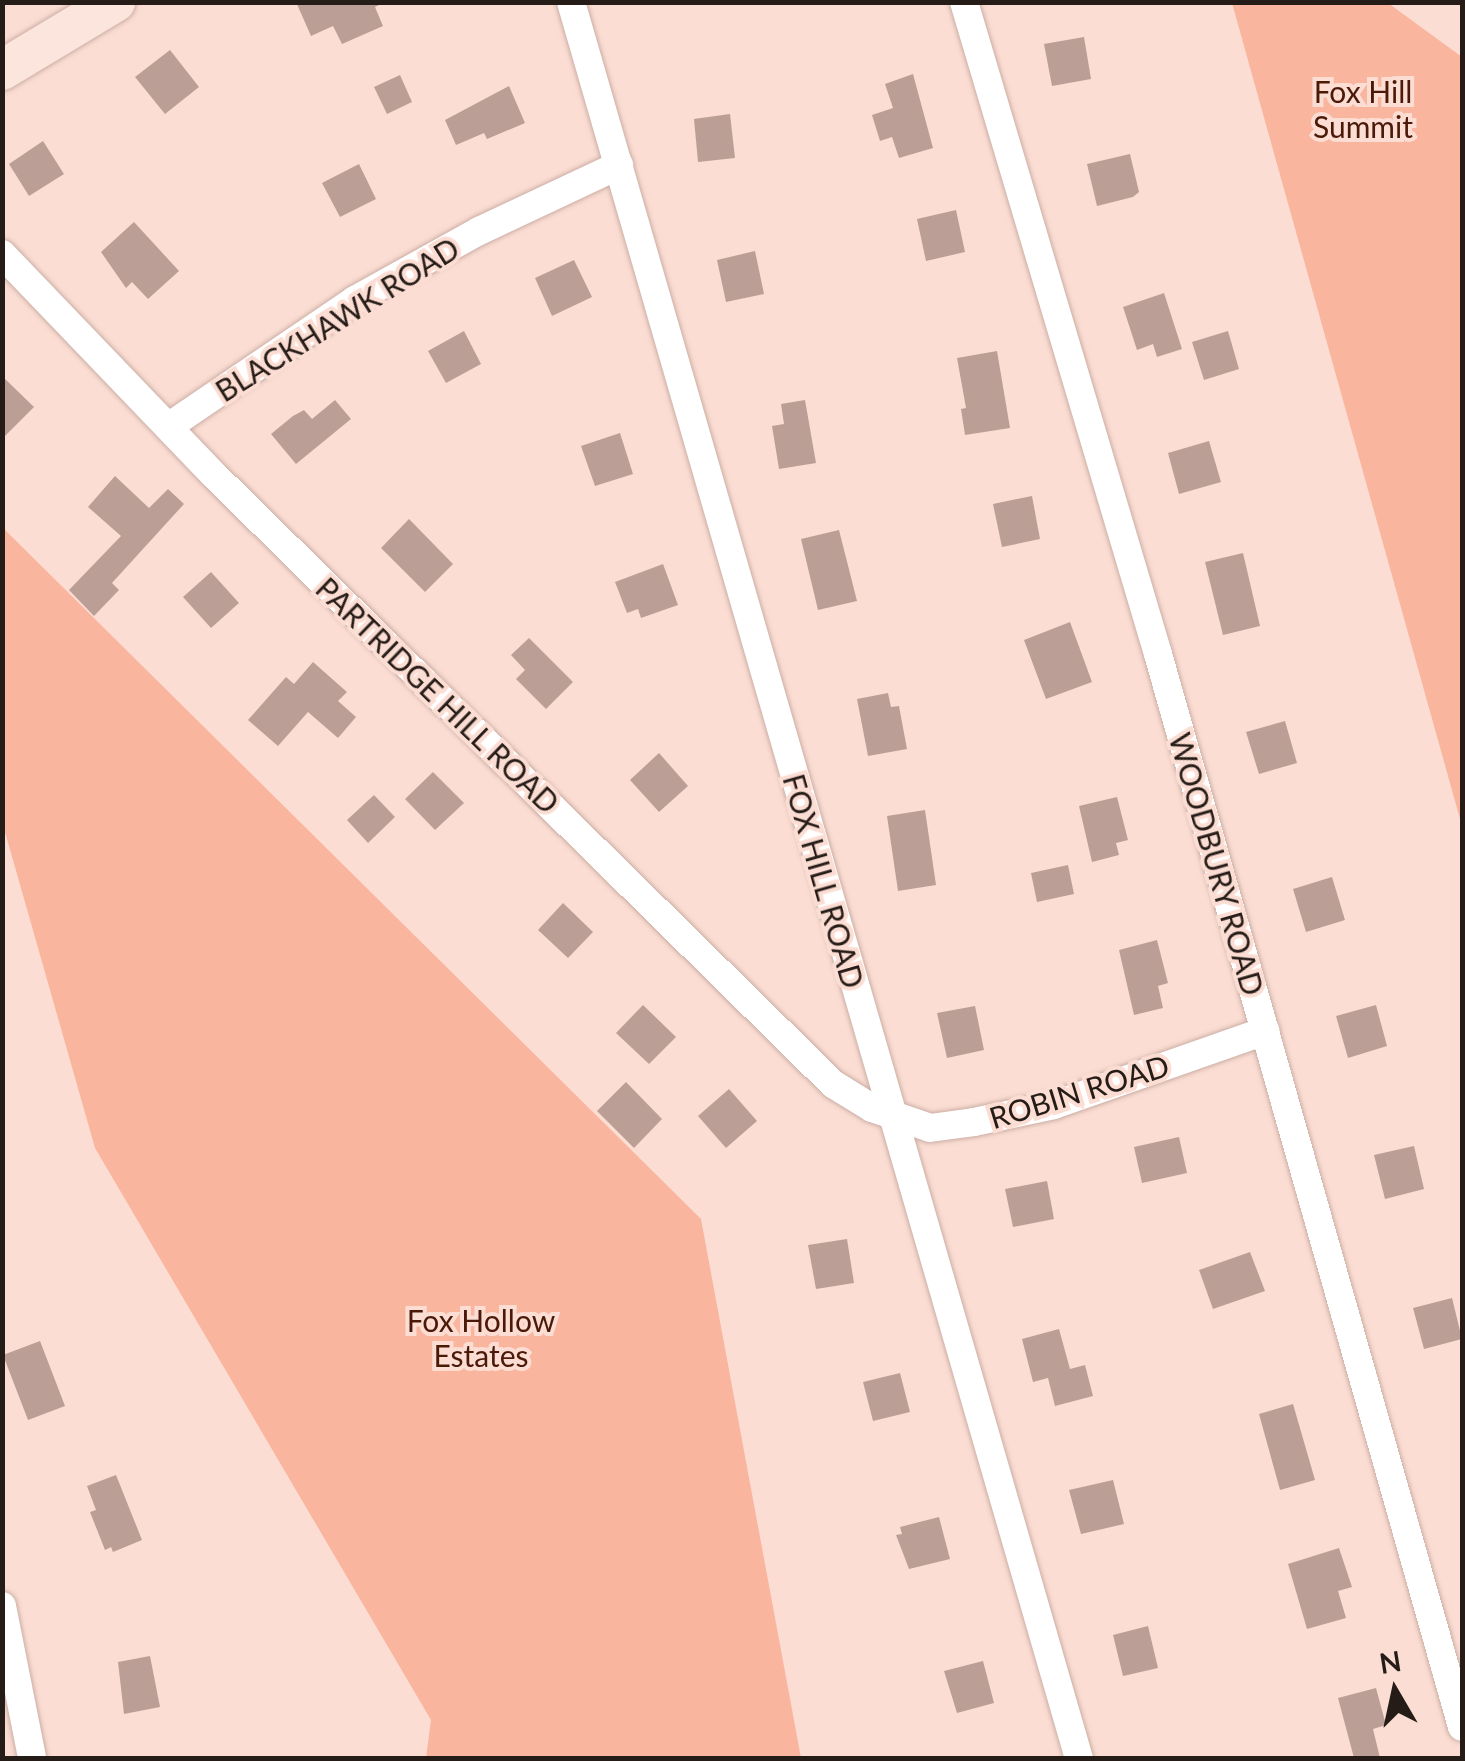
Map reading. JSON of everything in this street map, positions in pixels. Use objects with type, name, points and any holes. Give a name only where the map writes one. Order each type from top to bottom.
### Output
[{"type":"main road","points":[[2,70],[115,2]]},
{"type":"street","name":"FOX HILL ROAD","points":[[571,2],[1079,1758]]},
{"type":"street","name":"WOODBURY ROAD","points":[[964,2],[1153,636],[1462,1727]]},
{"type":"street","name":"BLACKHAWK ROAD","points":[[168,427],[355,300],[478,230],[618,165]]},
{"type":"street","name":"PARTRIDGE HILL ROAD","points":[[2,254],[168,427],[833,1084],[891,1114]]},
{"type":"street","name":"ROBIN ROAD","points":[[891,1114],[930,1128],[1054,1105],[1264,1031]]},
{"type":"street","points":[[2,1606],[32,1758]]},
{"type":"green space","name":"Fox Hill Summit","points":[[1232,3],[1388,3],[1462,57],[1462,826]]},
{"type":"green space","name":"Fox Hollow Estates","points":[[2,527],[701,1219],[801,1758],[426,1758],[431,1720],[95,1148],[3,825]]},
{"type":"building","points":[[296,2],[385,2],[375,7],[383,26],[342,44],[333,26],[311,36]]},
{"type":"building","points":[[1084,37],[1091,79],[1052,86],[1044,44]]},
{"type":"building","points":[[170,50],[199,87],[165,114],[135,77]]},
{"type":"building","points":[[913,74],[933,148],[899,158],[892,137],[880,141],[872,115],[893,108],[885,84]]},
{"type":"building","points":[[400,75],[412,102],[387,114],[374,87]]},
{"type":"building","points":[[509,86],[525,123],[487,139],[484,133],[456,145],[445,120]]},
{"type":"building","points":[[730,114],[735,158],[698,162],[694,119]]},
{"type":"building","points":[[43,141],[64,174],[29,196],[9,164]]},
{"type":"building","points":[[1130,154],[1139,192],[1097,206],[1087,164]]},
{"type":"building","points":[[359,164],[376,199],[340,217],[322,183]]},
{"type":"building","points":[[956,210],[965,252],[926,261],[917,219]]},
{"type":"building","points":[[134,222],[179,271],[148,299],[132,282],[126,288],[101,252]]},
{"type":"building","points":[[755,251],[764,294],[726,302],[717,260]]},
{"type":"building","points":[[574,260],[592,297],[552,316],[535,278]]},
{"type":"building","points":[[1164,293],[1182,349],[1157,357],[1153,344],[1137,350],[1123,307]]},
{"type":"building","points":[[464,331],[481,364],[446,383],[428,351]]},
{"type":"building","points":[[1228,331],[1239,369],[1204,380],[1192,342]]},
{"type":"building","points":[[997,351],[1010,428],[965,435],[961,409],[966,408],[957,358]]},
{"type":"building","points":[[2,376],[34,407],[2,439]]},
{"type":"building","points":[[335,400],[351,419],[296,464],[271,434],[304,410],[312,419]]},
{"type":"building","points":[[805,400],[816,463],[779,469],[772,426],[784,424],[781,404]]},
{"type":"building","points":[[620,433],[633,474],[595,486],[581,446]]},
{"type":"building","points":[[1209,441],[1221,482],[1179,494],[1168,453]]},
{"type":"building","points":[[115,476],[149,508],[168,489],[184,504],[112,583],[119,590],[94,616],[69,590],[121,536],[88,507]]},
{"type":"building","points":[[1032,496],[1040,539],[1002,547],[993,504]]},
{"type":"building","points":[[409,519],[453,564],[425,592],[381,548]]},
{"type":"building","points":[[839,530],[857,601],[818,610],[801,539]]},
{"type":"building","points":[[1243,553],[1260,626],[1223,635],[1205,562]]},
{"type":"building","points":[[663,564],[678,605],[641,618],[638,609],[627,613],[615,582]]},
{"type":"building","points":[[211,572],[239,603],[211,628],[183,597]]},
{"type":"building","points":[[1070,622],[1092,682],[1046,699],[1024,640]]},
{"type":"building","points":[[529,638],[573,682],[546,709],[516,679],[525,670],[511,655]]},
{"type":"building","points":[[313,662],[347,692],[338,701],[356,717],[338,738],[308,712],[278,746],[248,720],[286,677],[294,684]]},
{"type":"building","points":[[888,693],[891,707],[899,706],[907,749],[868,756],[857,699]]},
{"type":"building","points":[[1285,721],[1297,763],[1259,774],[1246,732]]},
{"type":"building","points":[[659,753],[688,786],[659,812],[630,780]]},
{"type":"building","points":[[433,772],[464,803],[435,830],[405,799]]},
{"type":"building","points":[[374,795],[395,817],[368,843],[347,820]]},
{"type":"building","points":[[1117,797],[1128,840],[1116,843],[1119,855],[1092,862],[1079,806]]},
{"type":"building","points":[[925,810],[936,885],[898,891],[887,816]]},
{"type":"building","points":[[1068,865],[1074,894],[1037,902],[1031,873]]},
{"type":"building","points":[[1332,877],[1345,920],[1306,932],[1293,889]]},
{"type":"building","points":[[563,903],[593,932],[568,958],[538,930]]},
{"type":"building","points":[[1157,940],[1168,983],[1158,986],[1163,1008],[1134,1015],[1119,950]]},
{"type":"building","points":[[643,1005],[676,1037],[649,1064],[616,1033]]},
{"type":"building","points":[[1376,1005],[1387,1046],[1348,1058],[1336,1016]]},
{"type":"building","points":[[975,1006],[984,1050],[947,1058],[937,1013]]},
{"type":"building","points":[[626,1082],[662,1119],[634,1148],[597,1111]]},
{"type":"building","points":[[729,1089],[757,1121],[726,1148],[698,1116]]},
{"type":"building","points":[[1179,1137],[1187,1173],[1142,1183],[1134,1147]]},
{"type":"building","points":[[1414,1146],[1424,1189],[1385,1199],[1374,1155]]},
{"type":"building","points":[[1047,1181],[1054,1219],[1013,1227],[1005,1189]]},
{"type":"building","points":[[847,1239],[854,1283],[816,1289],[808,1245]]},
{"type":"building","points":[[1250,1252],[1265,1291],[1213,1309],[1199,1270]]},
{"type":"building","points":[[1452,1298],[1462,1339],[1424,1349],[1413,1308]]},
{"type":"building","points":[[1059,1329],[1070,1369],[1085,1365],[1093,1396],[1055,1406],[1048,1378],[1033,1382],[1022,1339]]},
{"type":"building","points":[[40,1341],[65,1406],[28,1420],[3,1355]]},
{"type":"building","points":[[900,1373],[910,1412],[873,1421],[863,1382]]},
{"type":"building","points":[[1293,1404],[1315,1480],[1280,1490],[1259,1414]]},
{"type":"building","points":[[116,1475],[142,1540],[113,1552],[111,1547],[105,1550],[90,1512],[96,1510],[87,1486]]},
{"type":"building","points":[[1113,1480],[1124,1524],[1081,1534],[1069,1490]]},
{"type":"building","points":[[939,1517],[950,1559],[909,1569],[896,1535],[902,1534],[900,1527]]},
{"type":"building","points":[[1339,1548],[1352,1587],[1338,1591],[1346,1618],[1307,1629],[1288,1564]]},
{"type":"building","points":[[1148,1626],[1158,1668],[1123,1676],[1113,1635]]},
{"type":"building","points":[[150,1656],[160,1707],[124,1714],[118,1662]]},
{"type":"building","points":[[983,1661],[994,1703],[957,1713],[944,1671]]},
{"type":"building","points":[[1376,1688],[1386,1725],[1373,1729],[1380,1758],[1354,1758],[1338,1698]]}]
